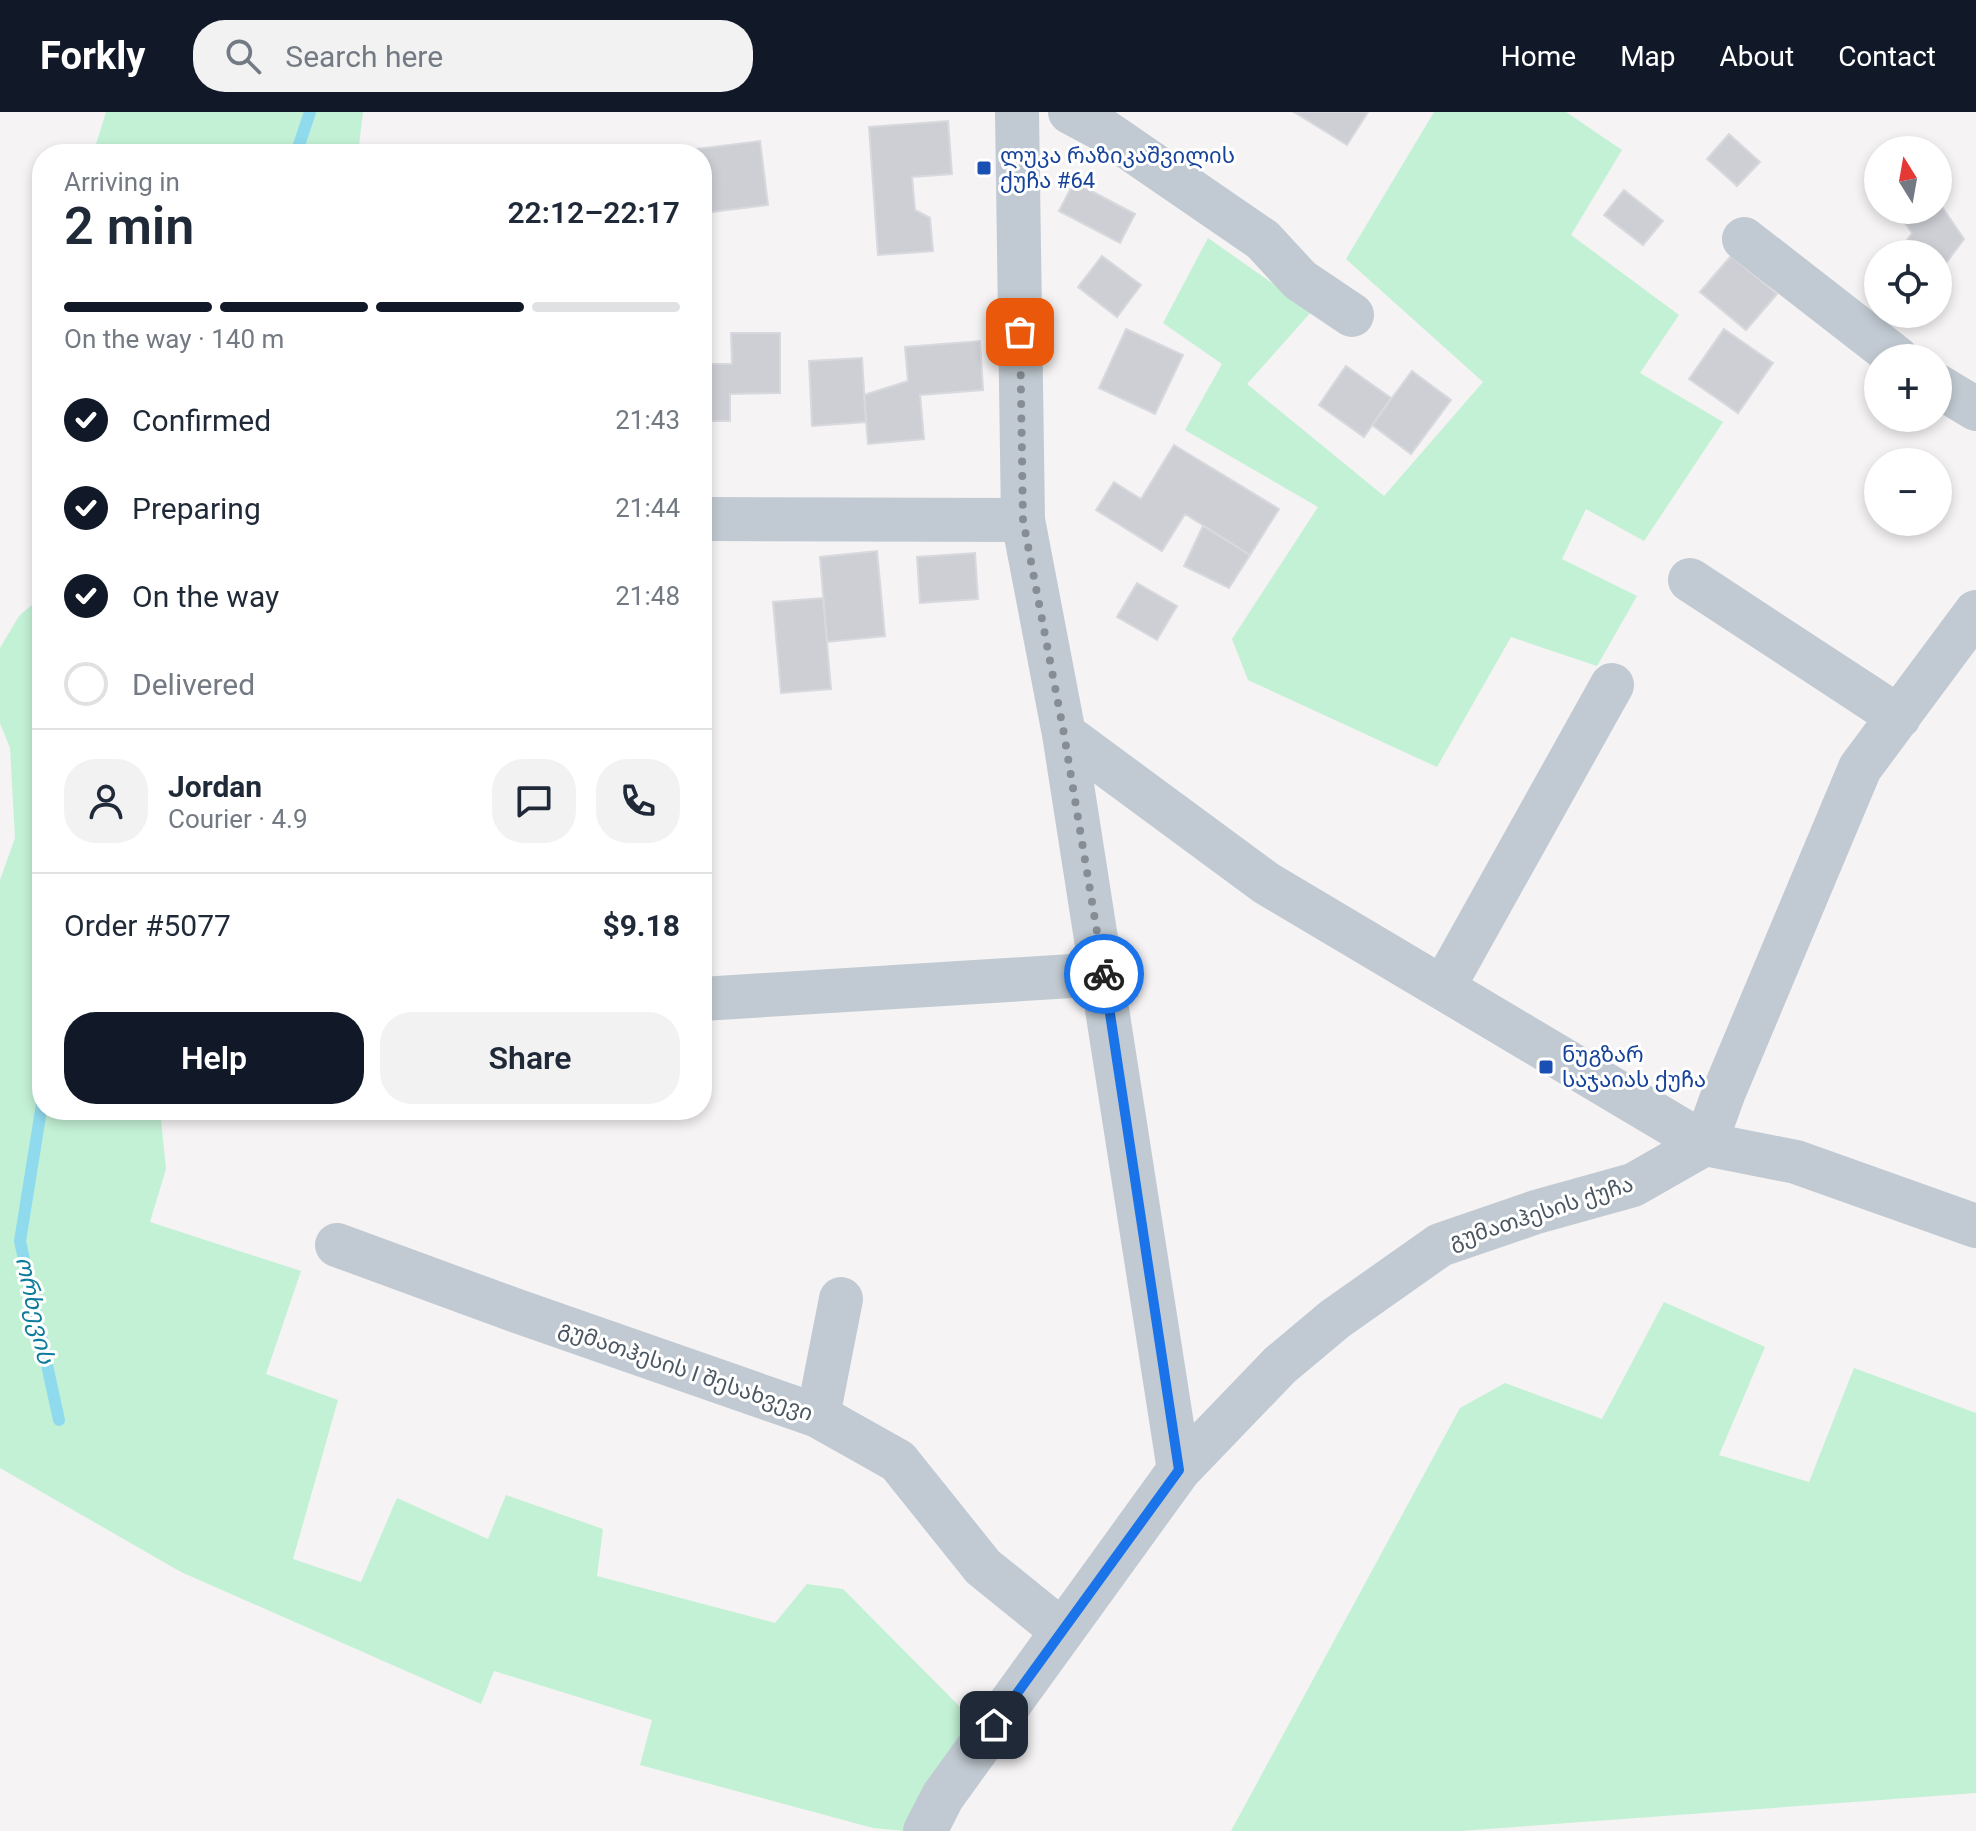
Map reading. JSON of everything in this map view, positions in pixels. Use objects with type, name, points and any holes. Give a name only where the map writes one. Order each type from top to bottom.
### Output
[{"type":"street","points":[[1017,112],[1023,520],[1064,734],[1104,974],[1179,1470]]},
{"type":"street","points":[[1070,112],[1100,128],[1263,240],[1300,280],[1352,315]]},
{"type":"street","points":[[1744,239],[1879,344]]},
{"type":"street","points":[[1952,394],[1976,409]]},
{"type":"street","points":[[712,519],[1023,520]]},
{"type":"street","points":[[1690,580],[1899,717]]},
{"type":"street","points":[[1705,1144],[1730,1077],[1860,768],[1976,612]]},
{"type":"street","points":[[1443,988],[1612,685]]},
{"type":"street","points":[[1064,734],[1266,883],[1705,1144],[1796,1162],[1976,1226]]},
{"type":"street","points":[[712,998],[1104,974]]},
{"type":"street","name":"გუმათჰესის ქუჩა","points":[[925,1831],[943,1796],[1179,1470],[1280,1365],[1335,1319],[1440,1245],[1536,1212],[1633,1185],[1705,1144]]},
{"type":"street","name":"გუმათჰესის I შესახვევი","points":[[337,1245],[818,1416],[898,1461],[983,1567],[1061,1630]]},
{"type":"street","points":[[818,1416],[841,1299]]},
{"type":"green space","points":[[106,112],[363,112],[359,144],[96,144]]},
{"type":"green space","points":[[1434,112],[1566,112],[1622,150],[1571,235],[1679,315],[1640,373],[1723,422],[1644,541],[1586,509],[1562,559],[1637,596],[1597,666],[1511,637],[1437,767],[1248,680],[1232,639],[1318,507],[1185,430],[1222,364],[1163,323],[1208,238],[1312,311],[1247,384],[1384,496],[1483,382],[1346,259]]},
{"type":"green space","points":[[32,605],[32,1120],[161,1120],[166,1169],[150,1222],[301,1271],[266,1374],[338,1400],[293,1559],[361,1582],[397,1498],[488,1539],[506,1495],[603,1529],[597,1576],[775,1623],[807,1584],[843,1589],[974,1721],[906,1831],[873,1828],[640,1765],[652,1720],[494,1671],[481,1704],[181,1572],[0,1468],[0,880],[15,838],[10,748],[0,723],[0,648],[19,616]]},
{"type":"green space","points":[[1664,1302],[1765,1347],[1719,1455],[1809,1482],[1854,1368],[1976,1413],[1976,1793],[1460,1831],[1231,1831],[1460,1408],[1505,1383],[1602,1419]]},
{"type":"building","points":[[1294,112],[1368,112],[1347,145]]},
{"type":"building","points":[[948,121],[952,174],[912,177],[915,210],[930,218],[933,251],[878,255],[869,127]]},
{"type":"building","points":[[1729,134],[1760,162],[1737,186],[1707,159]]},
{"type":"building","points":[[760,141],[768,205],[712,212],[712,147]]},
{"type":"building","points":[[1074,182],[1135,214],[1120,243],[1059,211]]},
{"type":"building","points":[[1624,190],[1663,221],[1643,245],[1604,215]]},
{"type":"building","points":[[1952,221],[1964,239],[1952,255],[1952,240],[1907,240],[1912,233],[1906,224],[1952,224]]},
{"type":"building","points":[[1102,256],[1141,285],[1117,317],[1078,287]]},
{"type":"building","points":[[1731,256],[1777,294],[1746,330],[1700,292]]},
{"type":"building","points":[[1126,329],[1183,355],[1155,414],[1099,388]]},
{"type":"building","points":[[1724,329],[1773,363],[1738,413],[1689,379]]},
{"type":"building","points":[[731,333],[780,333],[780,393],[730,394],[730,421],[712,421],[712,364],[732,364]]},
{"type":"building","points":[[980,341],[983,390],[920,395],[924,439],[868,444],[864,395],[908,381],[905,347]]},
{"type":"building","points":[[862,358],[866,422],[812,426],[809,361]]},
{"type":"building","points":[[1346,366],[1391,398],[1364,437],[1319,405]]},
{"type":"building","points":[[1412,371],[1451,400],[1411,454],[1372,425]]},
{"type":"building","points":[[1174,445],[1279,509],[1250,555],[1185,514],[1162,551],[1096,510],[1114,482],[1141,499]]},
{"type":"building","points":[[1203,526],[1250,555],[1229,588],[1184,566]]},
{"type":"building","points":[[877,551],[885,636],[827,642],[820,557]]},
{"type":"building","points":[[975,553],[978,599],[920,603],[917,557]]},
{"type":"building","points":[[1137,583],[1177,606],[1157,640],[1117,617]]},
{"type":"building","points":[[823,598],[831,689],[781,693],[773,602]]},
{"type":"waterway","name":"ორხევის","points":[[299,144],[310,112]]},
{"type":"waterway","name":"ორხევის","points":[[39,1120],[20,1241],[59,1420]]},
{"type":"way so far","points":[[1020,332],[1023,520],[1064,734],[1104,974]]},
{"type":"place","name":"ლუკა რაზიკაშვილის ქუჩა #64","points":[[984,168]]},
{"type":"place","name":"ნუგზარ საჯაიას ქუჩა","points":[[1546,1067]]},
{"type":"route","points":[[994,1725],[1179,1470],[1104,974]]}]
